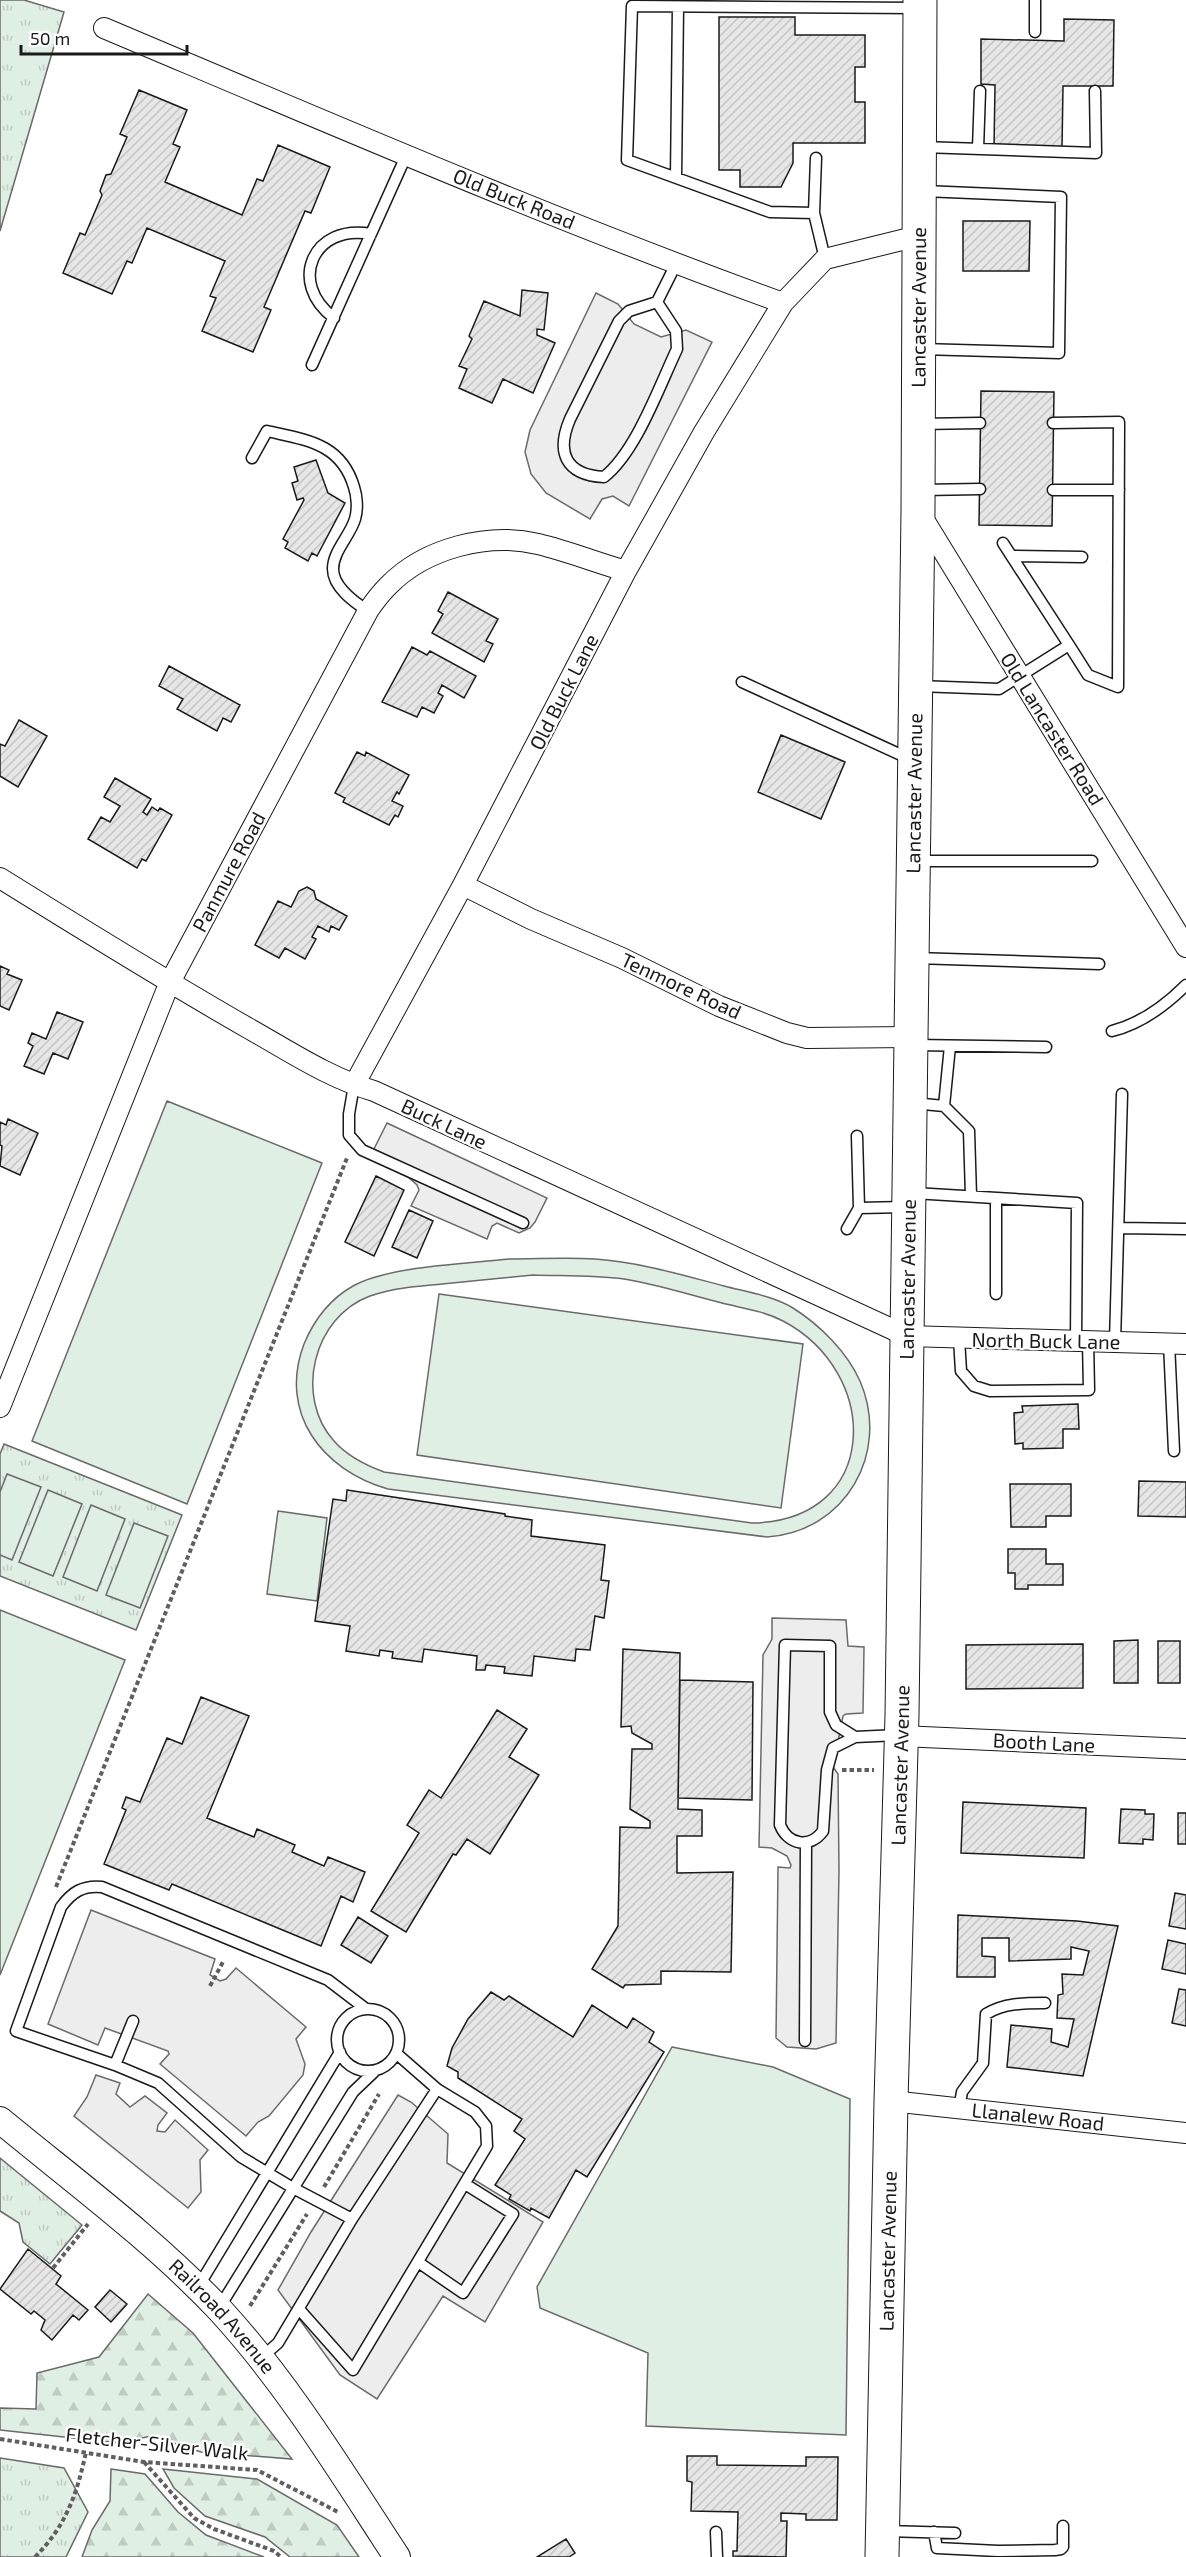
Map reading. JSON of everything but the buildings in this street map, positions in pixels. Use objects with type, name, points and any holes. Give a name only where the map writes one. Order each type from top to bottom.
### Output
[{"type":"highway","name":"Lancaster Avenue","points":[[882,2544],[901,1736],[907,1336],[918,501],[920,4]]},
{"type":"street","name":"Old Buck Road","points":[[104,28],[406,156],[676,264],[783,303]]},
{"type":"street","points":[[783,303],[825,258],[918,236]]},
{"type":"street","name":"Old Buck Lane","points":[[354,1085],[463,885],[626,571],[704,432],[783,303]]},
{"type":"street","name":"Old Lancaster Road","points":[[918,501],[1019,675],[1186,947]]},
{"type":"street","name":"Panmure Road","points":[[0,1407],[170,984],[368,611],[389,584],[422,562],[456,546],[491,539],[536,544],[626,571]]},
{"type":"street","name":"Buck Lane","points":[[0,878],[170,984],[327,1072],[385,1096],[907,1336]]},
{"type":"street","name":"Tenmore Road","points":[[463,885],[531,919],[622,958],[719,1006],[787,1032],[807,1038],[910,1041]]},
{"type":"street","name":"North Buck Lane","points":[[907,1336],[1178,1343]]},
{"type":"street","name":"Booth Lane","points":[[901,1736],[1186,1749]]},
{"type":"street","name":"Llanalew Road","points":[[891,2101],[1186,2133]]},
{"type":"street","name":"Railroad Avenue","points":[[0,2120],[198,2287],[218,2308],[286,2392],[397,2557]]},
{"type":"lane","points":[[1035,0],[1035,33]]},
{"type":"lane","points":[[814,213],[770,212],[627,160],[632,6],[920,4]]},
{"type":"lane","points":[[676,178],[678,7]]},
{"type":"lane","points":[[978,149],[980,91]]},
{"type":"lane","points":[[919,147],[1096,153],[1095,91]]},
{"type":"lane","points":[[312,365],[406,156]]},
{"type":"lane","points":[[816,158],[814,213],[825,258]]},
{"type":"lane","points":[[918,191],[1061,197],[1059,353],[918,348]]},
{"type":"lane","points":[[334,318],[321,309],[312,296],[309,281],[310,266],[322,246],[340,233],[356,231],[371,234]]},
{"type":"lane","points":[[657,302],[676,331],[677,349],[626,453],[614,469],[604,477],[589,476],[576,471],[567,462],[563,447],[563,435],[570,419],[620,321],[629,311],[657,302],[676,264]]},
{"type":"lane","points":[[1003,543],[1088,675],[1118,687],[1119,422],[1053,423]]},
{"type":"lane","points":[[918,424],[980,423]]},
{"type":"lane","points":[[252,458],[267,431],[319,444],[338,456],[351,474],[357,495],[356,518],[334,559],[333,572],[340,587],[368,611]]},
{"type":"lane","points":[[918,501],[980,489]]},
{"type":"lane","points":[[1053,490],[1119,490]]},
{"type":"lane","points":[[1012,556],[1082,557]]},
{"type":"lane","points":[[916,686],[999,689],[1069,645]]},
{"type":"lane","points":[[742,682],[915,761]]},
{"type":"lane","points":[[913,861],[1092,861]]},
{"type":"lane","points":[[911,958],[1099,964]]},
{"type":"lane","points":[[1112,1031],[1129,1027],[1160,1008],[1186,985]]},
{"type":"lane","points":[[910,1041],[950,1046],[1046,1047]]},
{"type":"lane","points":[[944,1106],[950,1046]]},
{"type":"lane","points":[[354,1085],[349,1114],[349,1134],[362,1150],[523,1223]]},
{"type":"lane","points":[[1115,1342],[1122,1094]]},
{"type":"lane","points":[[909,1102],[944,1106],[969,1131],[971,1196]]},
{"type":"lane","points":[[847,1229],[859,1208],[857,1136]]},
{"type":"lane","points":[[859,1208],[908,1200],[971,1196],[1077,1203],[1082,1341],[1089,1390],[990,1391],[974,1386],[961,1371],[959,1339]]},
{"type":"lane","points":[[996,1198],[996,1294]]},
{"type":"lane","points":[[1120,1228],[1186,1229]]},
{"type":"lane","points":[[1174,1451],[1178,1343]]},
{"type":"lane","points":[[855,1737],[836,1725],[830,1712],[830,1646],[785,1645],[780,1824],[792,1841],[806,1843],[813,1841],[823,1831],[830,1756],[833,1748],[855,1737],[901,1736]]},
{"type":"lane","points":[[805,2041],[806,1843]]},
{"type":"lane","points":[[218,2308],[293,2188],[353,2092],[374,2072],[384,2068],[397,2054],[399,2045],[397,2027],[385,2014],[366,2009],[328,1980],[102,1887],[91,1886],[69,1896],[61,1907],[16,2031],[115,2065],[158,2084],[241,2157],[293,2188],[352,2218]]},
{"type":"lane","points":[[958,2109],[962,2092],[983,2063],[986,2014],[995,2008],[1022,2003],[1045,2003]]},
{"type":"lane","points":[[366,2009],[357,2011],[342,2023],[337,2042],[340,2052],[353,2068],[374,2072]]},
{"type":"lane","points":[[115,2065],[133,2021]]},
{"type":"lane","points":[[198,2287],[340,2052]]},
{"type":"lane","points":[[299,2309],[353,2370],[488,2146],[486,2126],[475,2112],[437,2089],[397,2054]]},
{"type":"lane","points":[[260,2359],[278,2343],[352,2218],[437,2089]]},
{"type":"lane","points":[[418,2262],[463,2293],[513,2214],[465,2184]]},
{"type":"lane","points":[[934,2532],[937,2548],[998,2551],[1055,2550],[1063,2547],[1063,2526]]},
{"type":"lane","points":[[716,2532],[717,2557]]},
{"type":"lane","points":[[882,2544],[934,2532],[955,2533]]},
{"type":"path","points":[[53,1894],[347,1158]]},
{"type":"path","points":[[842,1770],[877,1770]]},
{"type":"path","points":[[210,1986],[224,1960]]},
{"type":"path","points":[[53,2268],[88,2224]]},
{"type":"path","name":"Fletcher-Silver Walk","points":[[0,2439],[144,2462],[256,2470],[338,2512]]},
{"type":"path","points":[[35,2557],[45,2547],[72,2506],[86,2452]]},
{"type":"path","points":[[144,2462],[176,2501],[194,2518],[214,2529],[274,2551],[281,2557]]},
{"type":"green space","points":[[0,0],[24,0],[64,12],[0,231]]},
{"type":"green space","points":[[167,1101],[322,1163],[187,1504],[32,1441]]},
{"type":"green space","points":[[574,1258],[628,1263],[760,1295],[793,1308],[813,1322],[832,1340],[848,1360],[860,1381],[868,1408],[870,1435],[865,1461],[854,1484],[839,1504],[819,1521],[795,1532],[767,1537],[388,1489],[364,1480],[343,1468],[326,1453],[312,1435],[302,1415],[297,1393],[297,1369],[304,1344],[318,1319],[337,1297],[368,1279],[407,1270],[509,1259]],"holes":[[[533,1275],[601,1277],[636,1281],[761,1312],[783,1321],[815,1345],[838,1374],[851,1407],[853,1441],[845,1472],[825,1498],[794,1516],[752,1523],[384,1472],[357,1460],[334,1441],[322,1423],[315,1403],[313,1381],[316,1360],[323,1340],[335,1321],[350,1306],[378,1293],[396,1289]]]},
{"type":"green space","points":[[439,1294],[803,1344],[781,1508],[417,1455]]},
{"type":"green space","points":[[4,1444],[182,1515],[136,1630],[0,1576],[0,1454]]},
{"type":"green space","points":[[7,1474],[41,1487],[12,1560],[0,1555],[0,1492]]},
{"type":"green space","points":[[48,1490],[82,1504],[53,1576],[19,1562]]},
{"type":"green space","points":[[91,1505],[125,1519],[97,1591],[63,1577]]},
{"type":"green space","points":[[278,1511],[327,1518],[317,1601],[267,1594]]},
{"type":"green space","points":[[134,1523],[168,1536],[140,1608],[106,1595]]},
{"type":"green space","points":[[0,1610],[125,1660],[0,1975]]},
{"type":"green space","points":[[672,2047],[773,2067],[850,2099],[846,2435],[646,2426],[648,2353],[540,2308],[537,2287]]},
{"type":"green space","points":[[0,2158],[82,2225],[50,2264],[23,2242],[19,2223],[0,2211]]},
{"type":"green space","points":[[148,2294],[193,2333],[292,2459],[201,2452],[151,2436],[119,2443],[0,2430],[0,2408],[36,2409],[37,2373],[99,2357]]},
{"type":"green space","points":[[0,2458],[64,2468],[88,2512],[66,2557],[0,2557]]},
{"type":"green space","points":[[111,2469],[145,2474],[178,2512],[206,2535],[264,2557],[82,2557],[92,2530],[110,2501]]},
{"type":"green space","points":[[163,2469],[257,2479],[337,2525],[359,2557],[290,2557],[265,2537],[205,2516],[174,2488]]},
{"type":"shaded area","points":[[596,293],[618,304],[634,324],[661,337],[686,330],[712,342],[629,506],[613,496],[602,499],[590,519],[546,493],[531,474],[525,452],[530,430]]},
{"type":"shaded area","points":[[387,1123],[547,1198],[535,1222],[530,1228],[519,1233],[497,1223],[492,1226],[487,1239],[411,1206],[419,1190],[417,1185],[408,1177],[369,1159]]},
{"type":"shaded area","points":[[772,1618],[846,1620],[848,1646],[864,1647],[863,1713],[843,1716],[833,1767],[838,1774],[836,2043],[816,2049],[787,2047],[776,2038],[778,1867],[790,1868],[791,1865],[787,1856],[772,1848],[759,1847],[763,1655],[772,1639]]},
{"type":"shaded area","points":[[91,1910],[215,1959],[210,1975],[220,1981],[226,1979],[236,1968],[306,2027],[296,2039],[305,2064],[303,2075],[269,2116],[258,2122],[246,2136],[160,2064],[169,2054],[168,2051],[105,2028],[98,2045],[48,2024]]},
{"type":"shaded area","points":[[96,2075],[120,2083],[116,2094],[130,2107],[145,2096],[167,2113],[158,2125],[157,2131],[165,2132],[175,2120],[208,2150],[200,2160],[201,2192],[188,2208],[74,2116],[87,2097]]},
{"type":"shaded area","points":[[398,2095],[411,2102],[448,2134],[447,2163],[543,2222],[485,2322],[443,2296],[377,2399],[340,2375],[278,2290],[311,2232]]}]
